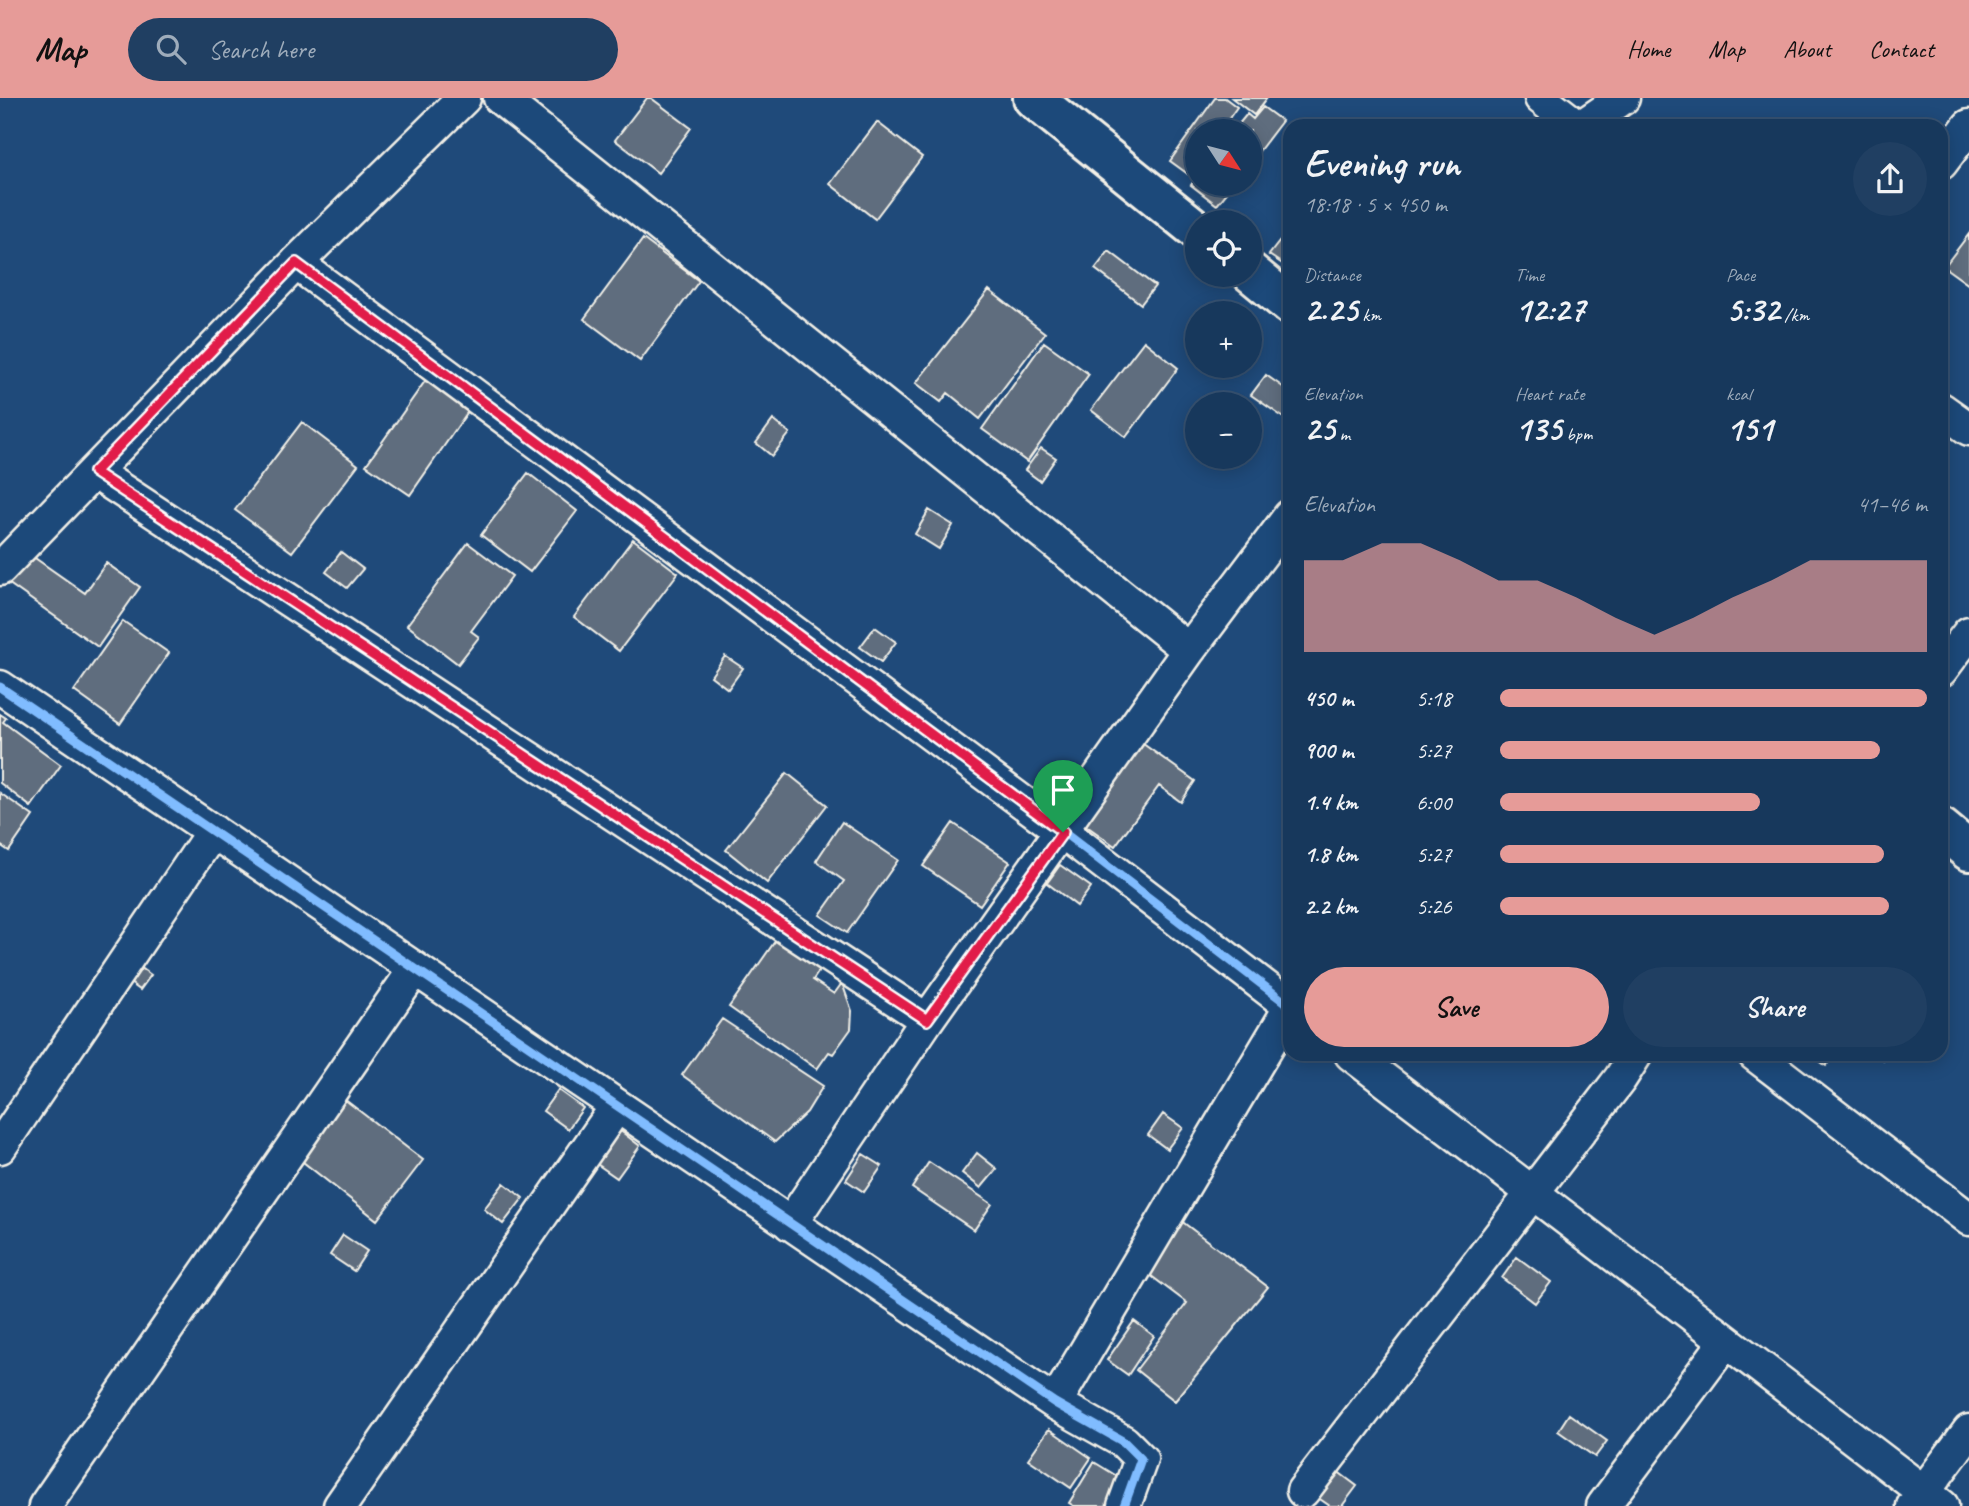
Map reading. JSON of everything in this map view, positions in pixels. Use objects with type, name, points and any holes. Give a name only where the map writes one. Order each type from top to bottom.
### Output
[{"type":"street","points":[[0,569],[296,263],[464,98]]},
{"type":"street","points":[[500,98],[1189,650]]},
{"type":"street","points":[[1033,98],[1185,220]]},
{"type":"street","points":[[1541,98],[1568,119]]},
{"type":"street","points":[[1593,119],[1623,98]]},
{"type":"street","points":[[1948,154],[1969,127]]},
{"type":"street","points":[[296,263],[1063,832],[1283,1002]]},
{"type":"street","points":[[1262,282],[1283,299]]},
{"type":"street","points":[[1948,415],[1969,429]]},
{"type":"street","points":[[94,472],[927,1020]]},
{"type":"street","points":[[790,1224],[927,1020],[1063,832],[1189,650],[1283,525]]},
{"type":"street","points":[[1948,661],[1969,633]]},
{"type":"street","points":[[0,687],[790,1224],[1055,1402],[1124,1442],[1141,1459],[1124,1506]]},
{"type":"street","points":[[0,1147],[213,831]]},
{"type":"street","points":[[1948,834],[1969,851]]},
{"type":"street","points":[[45,1506],[415,969]]},
{"type":"street","points":[[1055,1402],[1283,1019]]},
{"type":"street","points":[[1360,1061],[1727,1340],[1926,1501],[1969,1431]]},
{"type":"street","points":[[1303,1491],[1632,1061]]},
{"type":"street","points":[[1763,1061],[1969,1219]]},
{"type":"street","points":[[340,1506],[617,1106]]},
{"type":"street","points":[[1603,1506],[1727,1340]]},
{"type":"building","points":[[647,98],[651,98],[691,128],[658,173],[615,140]]},
{"type":"building","points":[[1215,98],[1225,98],[1237,107],[1228,119],[1200,119]]},
{"type":"building","points":[[1232,98],[1267,98],[1254,115]]},
{"type":"building","points":[[1263,107],[1282,121],[1262,147],[1262,119],[1253,119]]},
{"type":"building","points":[[877,122],[922,157],[875,219],[830,184]]},
{"type":"building","points":[[1185,140],[1185,172],[1170,161]]},
{"type":"building","points":[[1205,196],[1224,196],[1217,205]]},
{"type":"building","points":[[1969,234],[1969,285],[1948,270],[1948,262]]},
{"type":"building","points":[[1283,237],[1283,264],[1269,255]]},
{"type":"building","points":[[643,239],[699,281],[640,361],[584,319]]},
{"type":"building","points":[[1109,251],[1155,286],[1141,304],[1095,269]]},
{"type":"building","points":[[989,290],[1045,333],[980,419],[948,393],[941,402],[916,383]]},
{"type":"building","points":[[1144,341],[1178,368],[1126,437],[1091,410]]},
{"type":"building","points":[[1044,342],[1089,374],[1027,462],[982,429]]},
{"type":"building","points":[[1266,375],[1283,387],[1283,417],[1262,403],[1262,392],[1253,392]]},
{"type":"building","points":[[428,377],[471,407],[410,495],[366,465]]},
{"type":"building","points":[[773,420],[790,433],[772,456],[756,443]]},
{"type":"building","points":[[302,422],[358,465],[292,552],[235,510]]},
{"type":"building","points":[[1041,448],[1056,458],[1040,481],[1025,470]]},
{"type":"building","points":[[528,473],[577,511],[530,572],[481,535]]},
{"type":"building","points":[[929,510],[953,525],[939,549],[915,534]]},
{"type":"building","points":[[633,539],[678,573],[619,651],[574,617]]},
{"type":"building","points":[[468,543],[512,576],[471,631],[479,637],[458,664],[407,625]]},
{"type":"building","points":[[22,549],[85,593],[106,563],[140,587],[98,647],[1,578]]},
{"type":"building","points":[[341,552],[363,569],[347,588],[326,572]]},
{"type":"building","points":[[123,621],[169,653],[120,724],[74,691]]},
{"type":"building","points":[[875,627],[896,642],[881,662],[860,647]]},
{"type":"building","points":[[725,656],[743,668],[728,689],[711,676]]},
{"type":"building","points":[[0,714],[6,718],[3,722],[61,765],[31,807],[0,783]]},
{"type":"building","points":[[1139,741],[1195,781],[1181,802],[1159,786],[1115,846],[1081,822]]},
{"type":"building","points":[[787,773],[827,805],[767,883],[726,850]]},
{"type":"building","points":[[0,793],[33,816],[9,851],[0,845]]},
{"type":"building","points":[[842,822],[898,860],[847,933],[820,915],[844,881],[816,861]]},
{"type":"building","points":[[953,823],[1010,862],[980,905],[923,866]]},
{"type":"building","points":[[1060,865],[1091,887],[1077,906],[1047,883]]},
{"type":"building","points":[[778,937],[821,968],[813,980],[834,994],[842,983],[852,1011],[851,1029],[833,1054],[829,1052],[817,1069],[729,1007]]},
{"type":"building","points":[[133,962],[151,975],[140,990],[122,977]]},
{"type":"building","points":[[722,1019],[823,1086],[807,1112],[775,1142],[682,1075]]},
{"type":"building","points":[[558,1090],[583,1108],[568,1129],[543,1111]]},
{"type":"building","points":[[344,1099],[423,1160],[377,1220],[298,1158]]},
{"type":"building","points":[[1163,1114],[1183,1128],[1167,1149],[1148,1135]]},
{"type":"building","points":[[618,1129],[640,1146],[617,1178],[594,1162]]},
{"type":"building","points":[[977,1153],[997,1169],[981,1188],[962,1173]]},
{"type":"building","points":[[863,1154],[882,1166],[864,1192],[846,1180]]},
{"type":"building","points":[[929,1162],[992,1204],[974,1230],[912,1188]]},
{"type":"building","points":[[504,1183],[523,1198],[503,1224],[484,1209]]},
{"type":"building","points":[[1180,1220],[1268,1287],[1175,1401],[1136,1370],[1187,1303],[1142,1269]]},
{"type":"building","points":[[343,1235],[367,1251],[354,1271],[330,1255]]},
{"type":"building","points":[[1517,1257],[1551,1282],[1535,1303],[1502,1278]]},
{"type":"building","points":[[1134,1321],[1154,1336],[1128,1375],[1107,1360]]},
{"type":"building","points":[[1569,1414],[1607,1441],[1595,1457],[1558,1431]]},
{"type":"building","points":[[1049,1429],[1091,1458],[1071,1488],[1028,1459]]},
{"type":"building","points":[[1094,1462],[1125,1481],[1109,1506],[1074,1506],[1069,1503]]},
{"type":"building","points":[[1337,1471],[1357,1486],[1342,1506],[1330,1506],[1317,1497]]},
{"type":"cycle path","points":[[296,263],[1063,832],[1283,1001]]},
{"type":"cycle path","points":[[0,687],[1055,1403],[1124,1442],[1141,1459],[1124,1506]]},
{"type":"route","points":[[296,263],[1063,832],[927,1020],[94,472],[296,263]]}]
